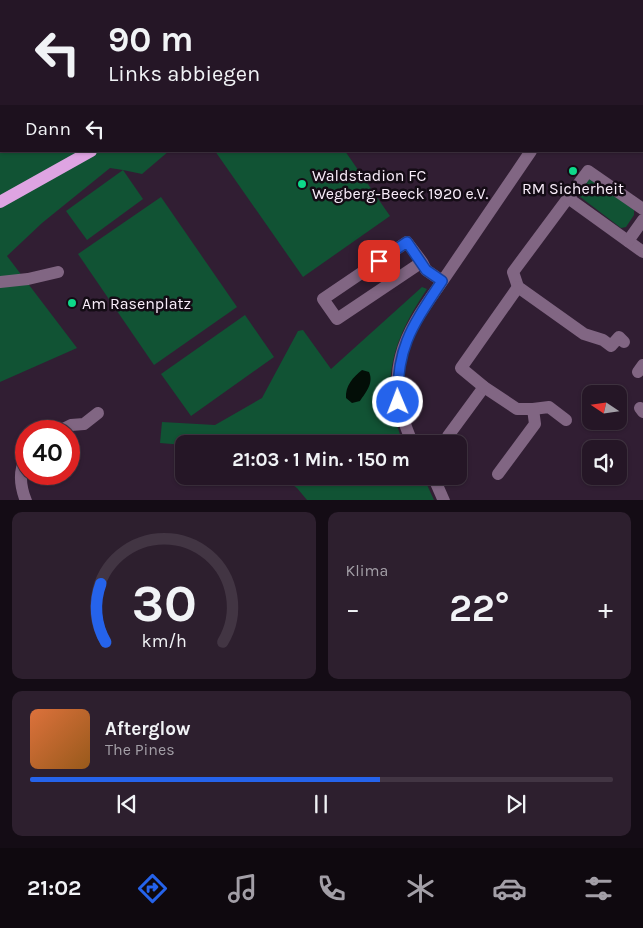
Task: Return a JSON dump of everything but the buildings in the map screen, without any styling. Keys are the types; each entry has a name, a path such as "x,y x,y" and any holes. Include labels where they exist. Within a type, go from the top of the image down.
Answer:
{"main road":[{"path":"0,202 90,152"}],"street":[{"path":"409,435 398,402 397,383 401,356 412,327 531,152"},
{"path":"624,342 619,337 611,346 603,340 584,334 518,287 513,272 588,171 643,209"},
{"path":"568,198 643,252"},
{"path":"628,241 643,220"},
{"path":"422,262 337,319 323,299 407,242 422,262 426,270 442,281"},
{"path":"0,282 28,279 58,272"},
{"path":"518,287 461,368 484,387 517,409 549,407 566,420"},
{"path":"449,435 484,387"},
{"path":"498,474 535,424 534,408"},
{"path":"80,425 84,424 98,413"},
{"path":"21,485 26,500"},
{"path":"437,485 444,500"}],"green space":[{"path":"0,152 168,152 142,174 110,168 42,223 7,256 77,348 0,382"},
{"name":"Waldstadion FC Wegberg-Beeck 1920 e.V.","path":"216,152 346,152 390,216 303,277"},
{"path":"123,170 143,199 87,240 66,211"},
{"path":"591,179 634,210 634,215 626,227 621,228 579,196 578,192 587,180"},
{"path":"161,197 237,307 154,365 78,254"},
{"path":"422,287 427,289 405,327 397,345 393,364 391,382 392,402 401,435 175,435 175,444 160,443 162,422 215,425 262,398 298,331 303,330 331,369"},
{"path":"245,315 274,357 191,416 161,374"},
{"path":"293,485 427,485 434,500 307,500"}],"shaded area":[{"path":"362,370 369,372 370,384 360,401 352,403 346,398 348,386"}],"place":[{"name":"RM Sicherheit","path":"573,171"},
{"name":"Waldstadion FC Wegberg-Beeck 1920 e.V.","path":"302,184"},
{"name":"Am Rasenplatz","path":"72,303"}],"route":[{"path":"379,261 407,242 426,270 442,281 412,327 405,343 398,370 398,402"}]}
